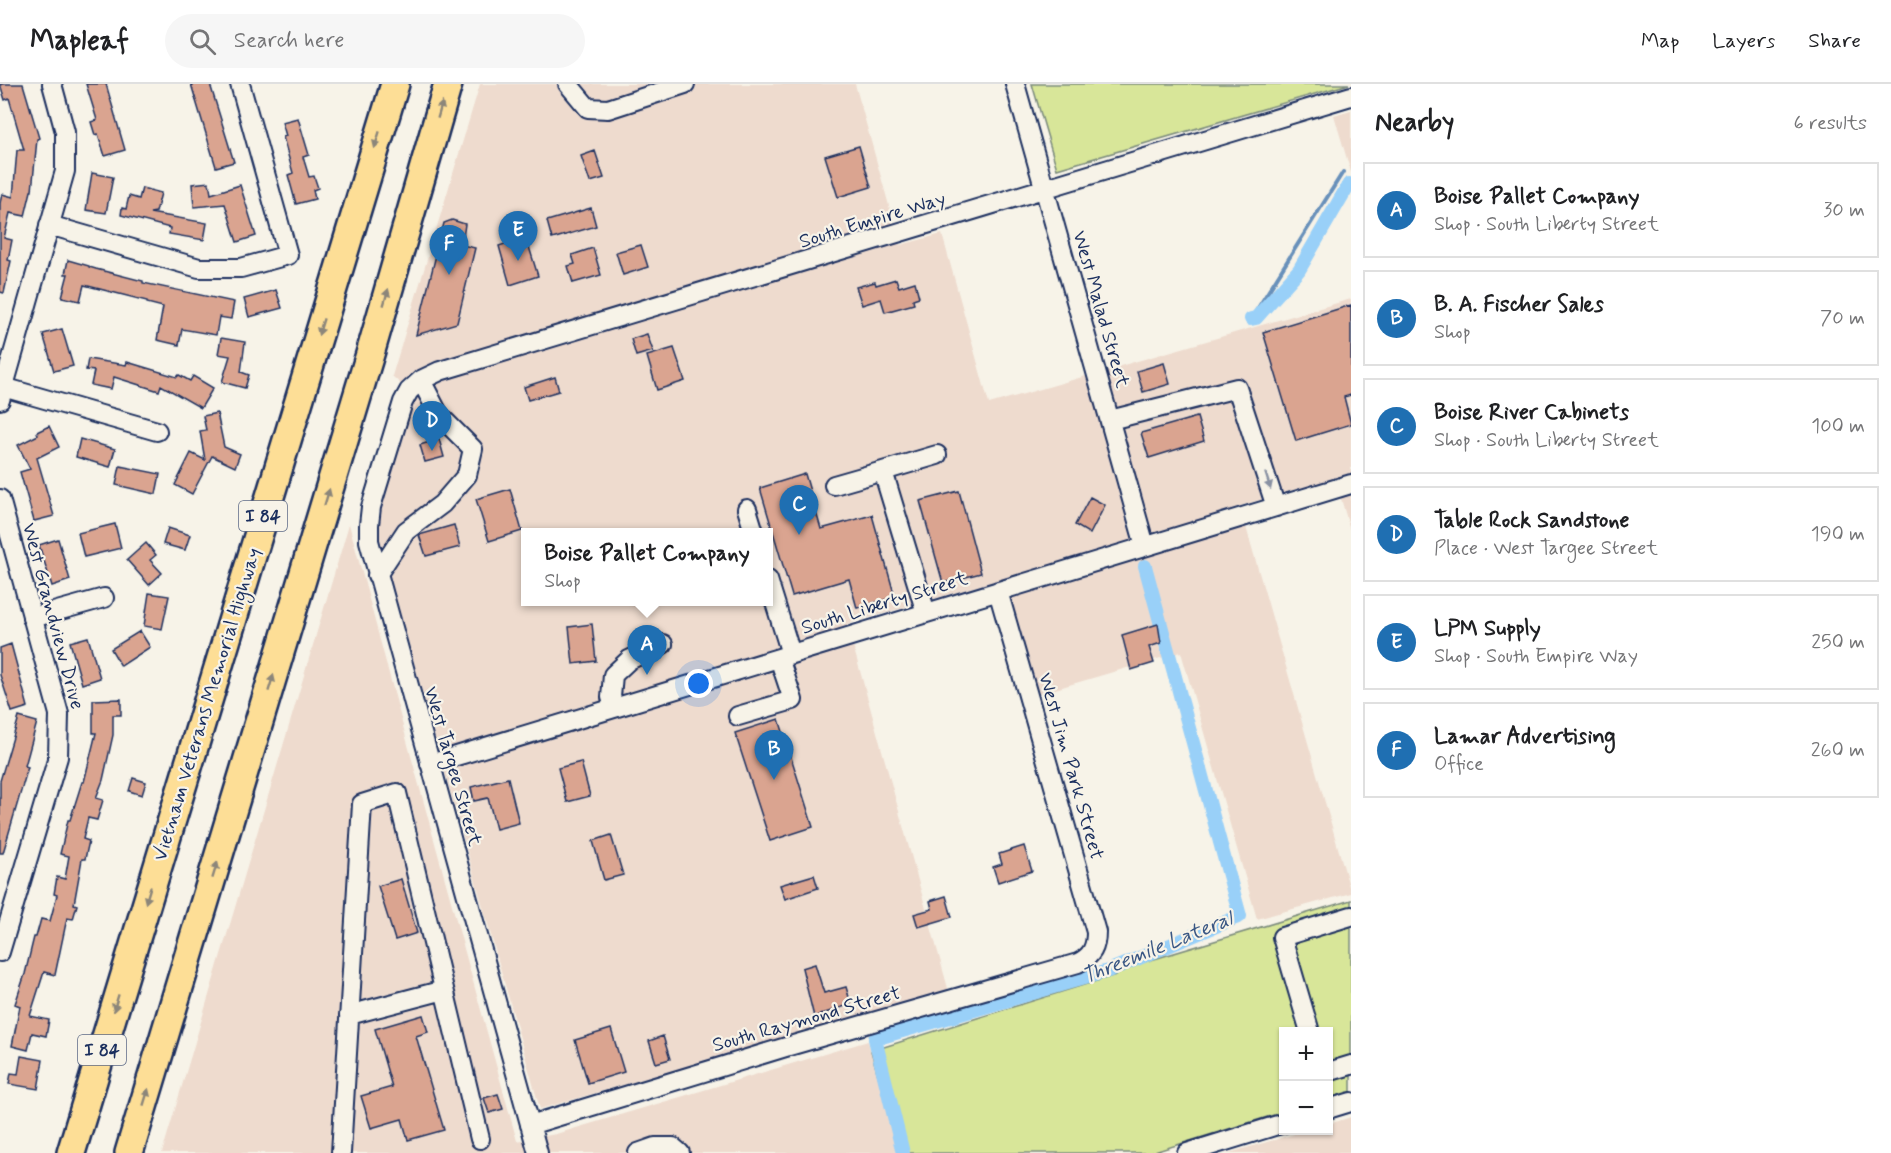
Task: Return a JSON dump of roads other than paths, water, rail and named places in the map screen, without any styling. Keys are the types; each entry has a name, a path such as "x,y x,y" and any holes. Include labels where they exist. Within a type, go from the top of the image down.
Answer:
{"highway":[{"name":"Vietnam Veterans Memorial Highway","path":"71,1153 394,84"},
{"name":"I 84","path":"129,1153 370,354 448,84"}],"street":[{"path":"52,84 65,132 65,171 2,393 157,431"},
{"path":"49,225 199,268 240,268 288,255 240,84"},
{"path":"568,84 588,108 608,109 685,84"},
{"name":"West Malad Street","path":"1015,84 1145,546"},
{"name":"South Empire Way","path":"415,385 440,371 1351,98"},
{"path":"377,575 406,531 442,504 466,475 473,449 439,415 415,385"},
{"name":"West Targee Street","path":"415,385 398,417 371,507 369,541 538,1153"},
{"path":"1110,420 1237,388 1276,507"},
{"path":"834,485 937,455"},
{"path":"883,471 926,613"},
{"name":"South Liberty Street","path":"430,764 1351,484"},
{"name":"West Grandview Drive","path":"0,952 58,757 59,714 1,509"},
{"path":"747,509 753,528"},
{"name":"West Jim Park Street","path":"998,591 1096,932 1096,943 1092,952"},
{"path":"32,618 104,598"},
{"path":"738,717 793,700 773,602"},
{"path":"614,708 610,697 613,675 629,660 663,644"},
{"path":"341,1153 362,804 397,794 480,1139"},
{"path":"1309,1027 1282,937 1351,916"},
{"name":"South Raymond Street","path":"530,1125 786,1047 1078,963 1092,952"},
{"path":"349,1015 444,990"},
{"path":"1333,1070 1351,1065"},
{"path":"1333,1104 1351,1102"},
{"path":"1187,1153 1279,1125"},
{"path":"638,1153 656,1148 673,1147 680,1153"}],"waterway":[{"path":"1251,319 1343,172"},
{"name":"Threemile Lateral","path":"1251,319 1256,318 1299,270 1349,184"},
{"name":"Threemile Lateral","path":"903,1153 875,1039 1108,971 1240,916 1145,566"}],"place":[{"name":"LPM Supply","path":"518,261"},
{"name":"Lamar Advertising","path":"449,275"},
{"name":"Table Rock Sandstone","path":"432,451"},
{"name":"Boise River Cabinets","path":"799,535"},
{"name":"Boise Pallet Company","path":"647,675"},
{"name":"B. A. Fischer Sales","path":"774,780"}]}
